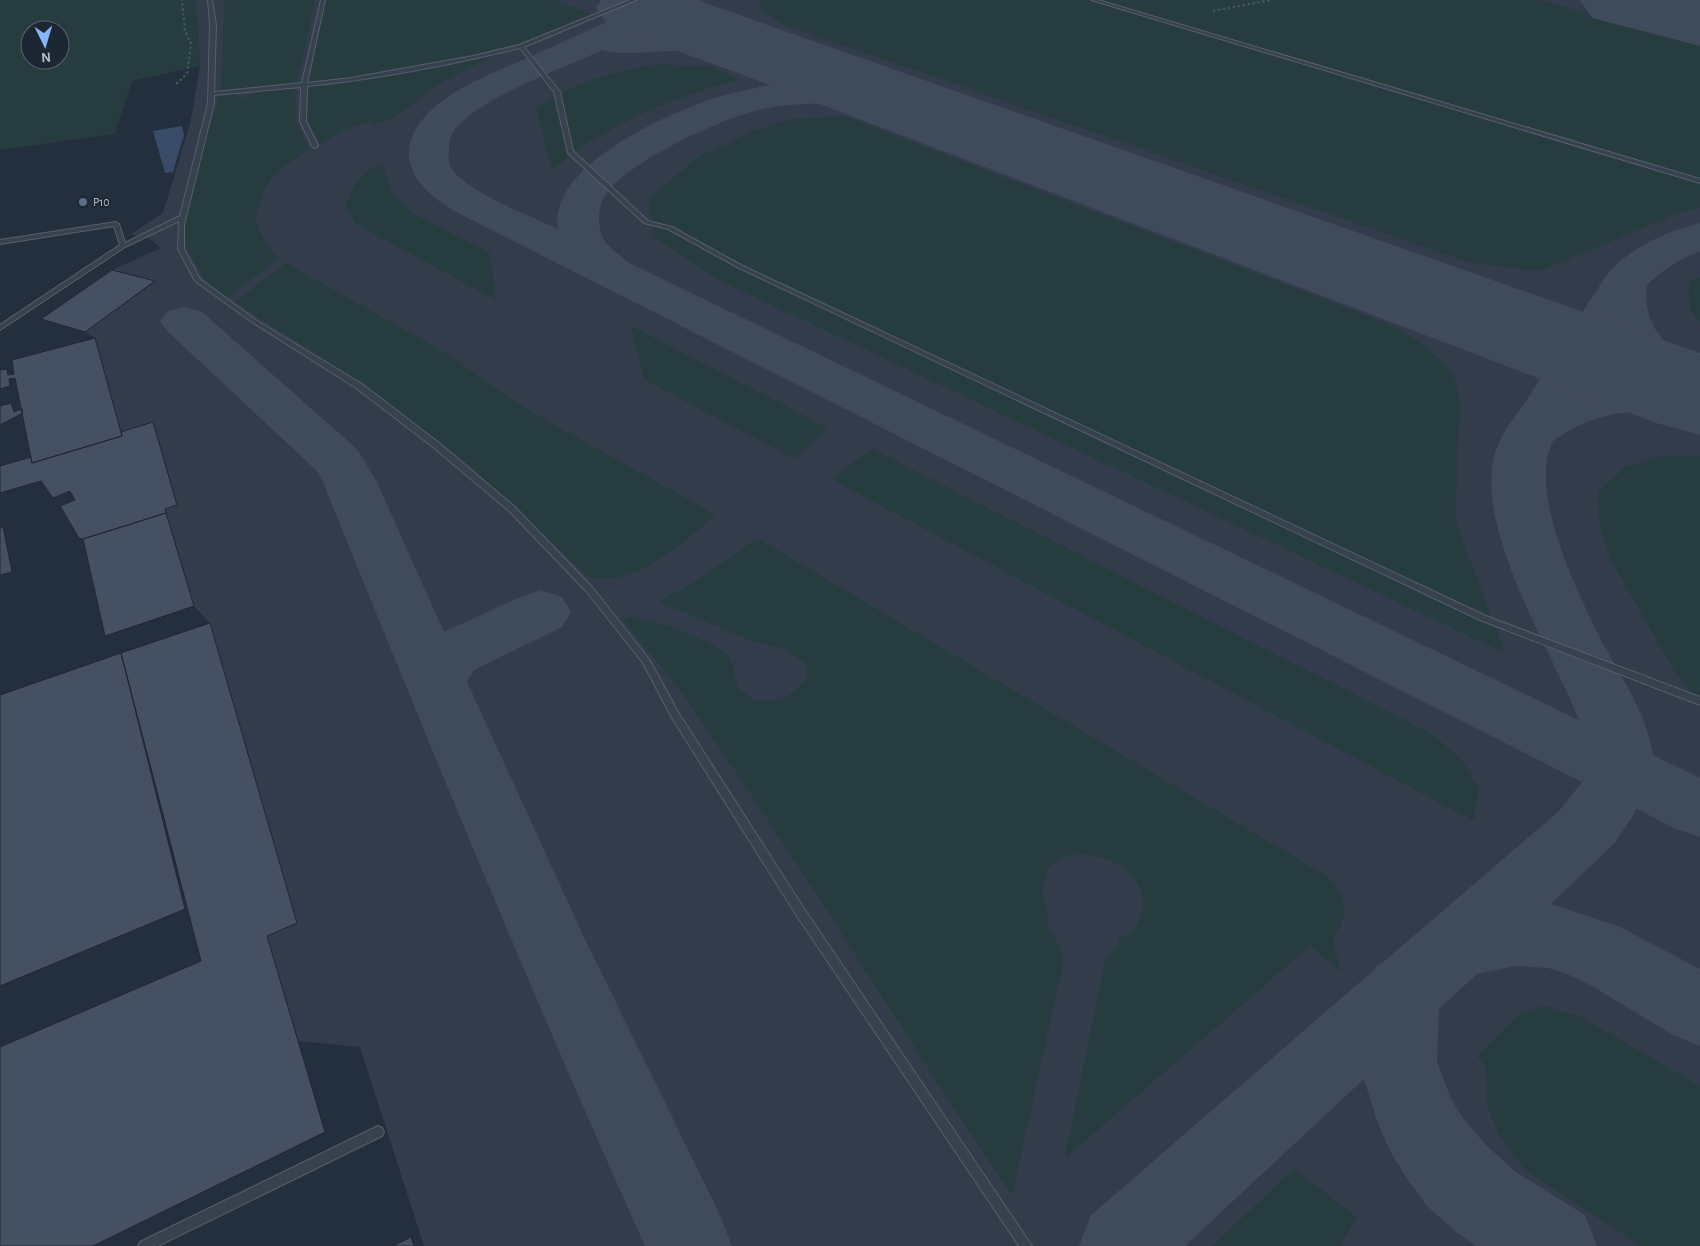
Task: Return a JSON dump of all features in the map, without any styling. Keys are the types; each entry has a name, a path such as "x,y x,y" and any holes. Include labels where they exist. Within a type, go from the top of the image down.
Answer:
{"lane":[{"path":"210,0 213,25 211,94 203,140 182,217 181,249 197,280 254,321 359,386 436,445 512,509 589,589 646,661 675,715 799,910 1026,1246"},
{"path":"315,146 302,121 304,85 322,0"},
{"path":"211,94 390,74 474,58 521,46 634,0"},
{"path":"1093,0 1700,181"},
{"path":"521,46 557,92 570,152 646,222 670,228 739,266 1483,618 1700,701"},
{"path":"0,328 123,246 182,217"},
{"path":"0,242 116,224 123,246"},
{"path":"144,1246 378,1132"}],"path":[{"path":"176,84 187,74 191,44 186,31 182,0"},
{"path":"1213,11 1271,0"}],"shaded area":[{"path":"195,0 1700,0 1700,1246 424,1246 360,1047 298,1041 267,936 210,623 194,606 165,509 177,505 154,423 121,432 95,338 85,332 155,282 112,270 161,248 150,239 131,234 163,213 190,124 200,66"}],"green space":[{"path":"0,0 195,0 200,66 132,81 115,134 0,150"},
{"path":"225,0 315,0 297,83 221,90"},
{"path":"326,0 555,0 591,14 465,70 438,85 395,117 373,124 370,121 345,130 321,143 307,121 308,87"},
{"path":"759,0 1538,0 1700,43 1700,207 1684,211 1540,271 1468,262 780,23 762,10"},
{"path":"661,64 699,67 706,65 740,79 691,94 640,114 592,140 552,171 537,108 565,91 596,78 628,69"},
{"path":"295,88 296,122 309,149 273,175 263,193 255,217 262,237 278,259 226,298 204,278 187,247 183,220 219,96 234,94 242,98 267,89"},
{"path":"844,116 1389,324 1420,342 1444,363 1455,379 1460,402 1455,520 1505,653 715,278 653,237 649,199 695,159 751,132 792,119"},
{"path":"383,164 390,190 412,213 489,252 496,300 356,224 346,206 355,185 368,171"},
{"path":"286,263 442,351 535,414 716,515 658,560 641,569 625,576 607,579 589,577 458,456 365,385 235,302"},
{"path":"1700,277 1700,323 1691,308 1689,293 1691,282"},
{"path":"631,326 828,428 795,459 645,380"},
{"path":"872,449 1432,734 1461,759 1478,787 1474,821 831,479"},
{"path":"1662,456 1700,456 1700,703 1675,672 1611,560 1601,532 1597,492 1626,467"},
{"path":"757,538 1328,877 1340,894 1345,908 1342,921 1332,940 1341,972 1310,946 1065,1158 1105,962 1119,943 1119,939 1131,933 1138,923 1141,915 1142,892 1130,874 1111,861 1089,855 1067,857 1050,867 1043,887 1049,918 1046,924 1061,949 1062,968 1012,1195 720,748 676,685 624,620 634,617 656,623 697,637 720,649 730,658 739,687 756,700 777,700 796,691 808,674 805,664 788,650 754,642 660,602 701,578"},
{"path":"1545,1006 1579,1016 1700,1086 1700,1246 1642,1246 1526,1171 1500,1135 1488,1109 1485,1065 1477,1056 1521,1012"},
{"path":"1294,1169 1357,1217 1340,1246 1212,1246"}],"water":[{"path":"182,126 184,135 173,172 165,173 153,131"}],"building":[{"path":"112,270 155,281 85,332 41,319"},
{"path":"95,338 122,436 32,463 15,378 9,379 10,386 0,389 0,370 7,369 8,375 14,374 12,360"},
{"path":"11,403 14,412 22,409 23,413 0,425 0,406"},
{"path":"153,422 177,505 165,509 166,513 83,539 79,538 60,506 75,500 70,491 53,498 41,481 0,493 0,466 31,457 32,463 122,436 121,432"},
{"path":"166,513 194,606 105,636 83,539"},
{"path":"3,527 12,572 0,575 0,528"},
{"path":"210,623 297,923 267,936 325,1132 93,1246 0,1246 0,1047 201,961 121,653"},
{"path":"121,653 185,909 0,986 0,695"},
{"path":"411,1237 414,1246 393,1246"}],"taxiway":[{"path":"614,274 471,203 444,185 430,166 428,158 429,140 439,124 455,109 475,96 497,84 684,0"},
{"path":"615,43 654,40 692,41 729,45 767,53"},
{"path":"614,274 594,256 581,236 577,218 582,200 593,184 609,169 629,154 668,132 717,110 750,100 786,94 823,92 858,96 928,112"},
{"path":"1624,283 1640,267 1658,254 1700,236"},
{"path":"614,274 1619,769"},
{"path":"1619,769 1620,755 1612,720 1562,622 1539,566 1522,509 1519,483 1520,460 1525,444 1624,283"},
{"path":"1624,283 1622,301 1625,317 1632,332 1656,359 1700,389"},
{"path":"184,321 338,461 349,480 435,683"},
{"path":"1533,430 1552,417 1571,408 1613,398 1634,396 1656,397 1700,402"},
{"path":"435,683 439,668 452,654 541,612"},
{"path":"435,683 601,1056 689,1246"},
{"path":"1452,949 1583,831 1604,806 1614,787 1619,769"},
{"path":"1619,769 1700,809"},
{"path":"1452,949 1507,934 1526,933 1548,936 1571,942 1616,961 1700,1010"},
{"path":"1404,993 1452,949"},
{"path":"1122,1246 1404,993"},
{"path":"1404,993 1399,1018 1398,1061 1418,1121 1434,1147 1456,1175 1486,1202 1554,1246"}],"runway":[{"path":"1622,0 1700,20"},
{"path":"638,8 767,53 1700,396"}],"place":[{"name":"P10","path":"83,202"}]}
